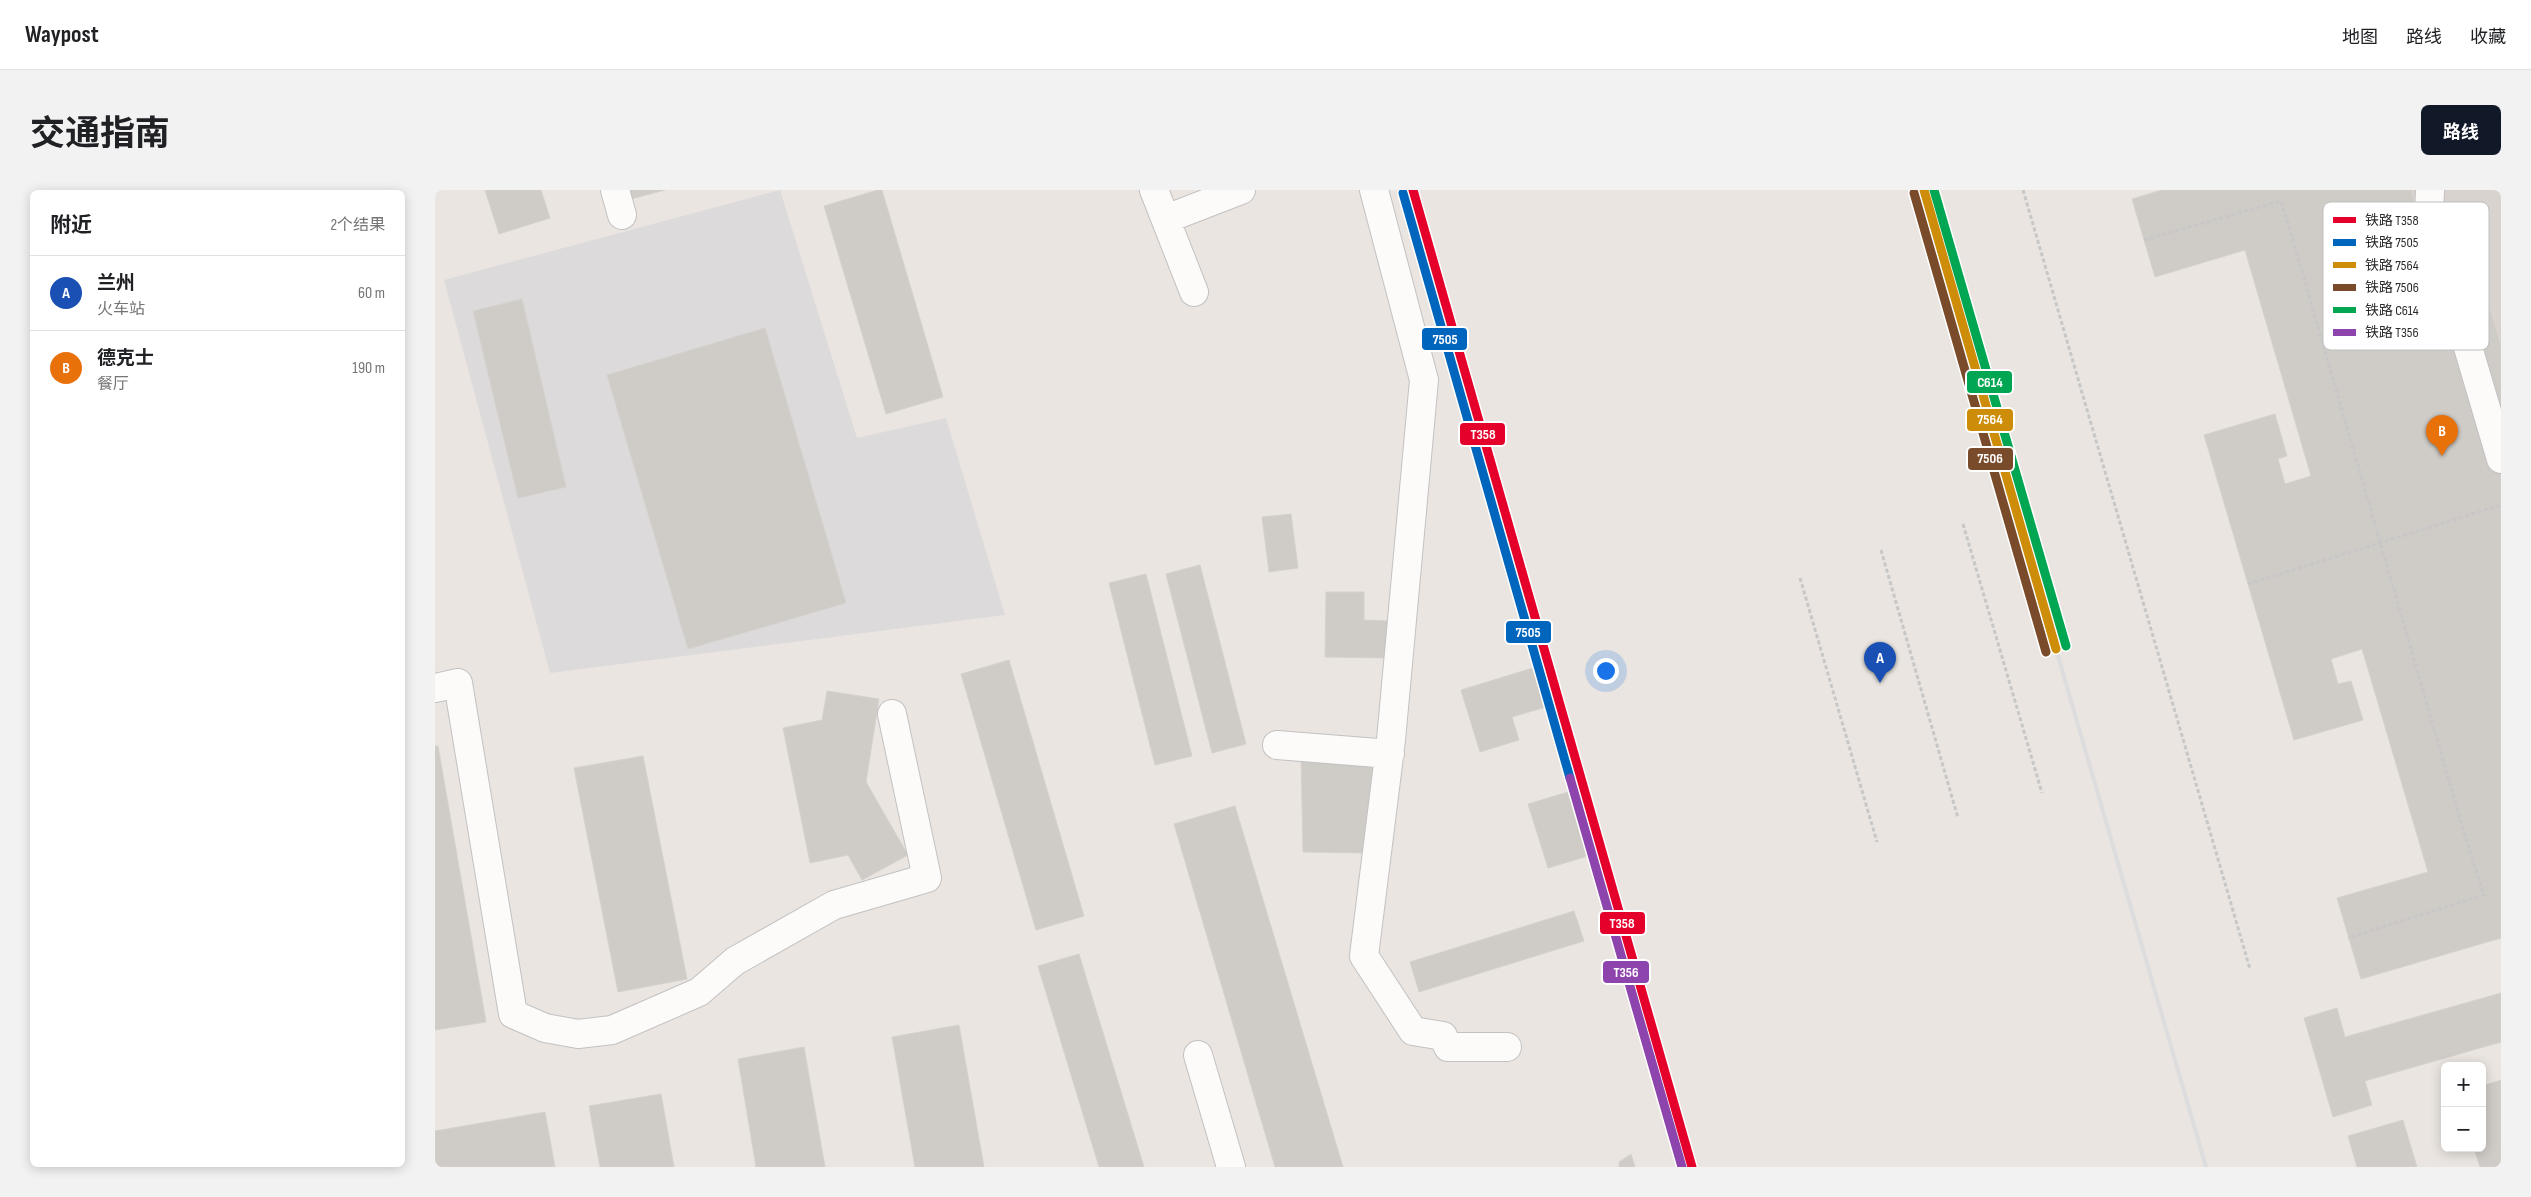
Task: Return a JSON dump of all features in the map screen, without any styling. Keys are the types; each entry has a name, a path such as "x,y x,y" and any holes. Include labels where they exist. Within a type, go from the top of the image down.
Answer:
{"street":[{"path":"1154,190 1194,292"},
{"path":"1166,219 1241,190"},
{"path":"1374,190 1424,380 1390,754 1364,956 1413,1031 1443,1036 1448,1047 1507,1047"},
{"path":"2469,350 2501,459"},
{"path":"435,688 458,683 513,1014 545,1028 578,1034 612,1030 699,992 735,961 834,905 927,878 892,714"},
{"path":"1277,745 1390,754"},
{"path":"1198,1055 1231,1167"}],"path":[{"path":"2023,190 2250,969"},
{"path":"2144,240 2281,201 2323,347"},
{"path":"2324,350 2461,826 2484,895 2348,938"},
{"path":"2248,584 2501,505"},
{"path":"1963,524 2041,793"},
{"path":"1881,550 1958,818"},
{"path":"1800,578 1877,842"}],"shaded area":[{"path":"780,190 857,438 946,418 1005,615 550,673 444,280"},
{"path":"2411,190 2501,190 2501,346 2489,305 2489,202 2414,202"}],"building":[{"path":"485,190 541,190 550,218 499,234"},
{"path":"628,190 665,190 631,199"},
{"path":"882,190 943,397 886,414 824,206"},
{"path":"2162,190 2411,190 2414,202 2323,202 2323,350 2489,350 2489,305 2501,346 2501,938 2361,979 2337,898 2428,872 2362,649 2331,659 2338,684 2351,681 2363,720 2294,740 2204,435 2275,414 2287,456 2278,459 2285,484 2311,476 2245,250 2155,277 2132,199"},
{"path":"522,299 566,487 518,498 473,311"},
{"path":"765,328 846,603 688,649 607,375"},
{"path":"1291,514 1298,568 1269,572 1262,517"},
{"path":"1200,565 1246,744 1212,753 1166,574"},
{"path":"1146,574 1192,756 1155,765 1109,583"},
{"path":"1326,592 1364,592 1364,620 1390,621 1390,658 1325,657"},
{"path":"1009,660 1084,916 1036,930 961,674"},
{"path":"1536,667 1549,706 1512,717 1519,740 1480,752 1461,690"},
{"path":"827,691 879,699 866,782 908,855 862,880 848,855 810,863 783,728 822,720"},
{"path":"435,746 438,746 486,1022 435,1030"},
{"path":"1301,755 1378,762 1365,853 1303,852"},
{"path":"643,756 687,979 618,992 574,768"},
{"path":"1568,792 1588,856 1548,868 1528,804"},
{"path":"1235,806 1343,1167 1275,1167 1174,824"},
{"path":"1574,911 1584,941 1419,992 1410,962"},
{"path":"1079,954 1144,1167 1099,1167 1038,966"},
{"path":"2501,993 2501,1042 2365,1081 2372,1105 2333,1117 2304,1018 2337,1008 2345,1037"},
{"path":"959,1025 984,1167 915,1167 892,1037"},
{"path":"804,1047 825,1167 756,1167 738,1059"},
{"path":"2501,1080 2501,1167 2480,1167 2475,1152 2486,1152 2486,1085"},
{"path":"661,1094 674,1167 600,1167 589,1106"},
{"path":"545,1112 555,1167 435,1167 435,1131"},
{"path":"2403,1120 2417,1167 2357,1167 2348,1136"},
{"path":"1631,1154 1635,1167 1619,1167 1619,1162"}],"railway":[{"path":"2056,649 2206,1167"}],"rail line":[{"name":"T358","path":"1413,190 1692,1167"},
{"name":"7564","path":"1924,190 2056,649"},
{"name":"C614","path":"1934,190 2066,646"},
{"name":"7505","path":"1403,193 1570,778"},
{"name":"7506","path":"1914,193 2046,652"},
{"name":"T356","path":"1570,778 1682,1167"}],"place":[{"name":"德克士","path":"2442,456"},
{"name":"兰州","path":"1880,683"}]}
